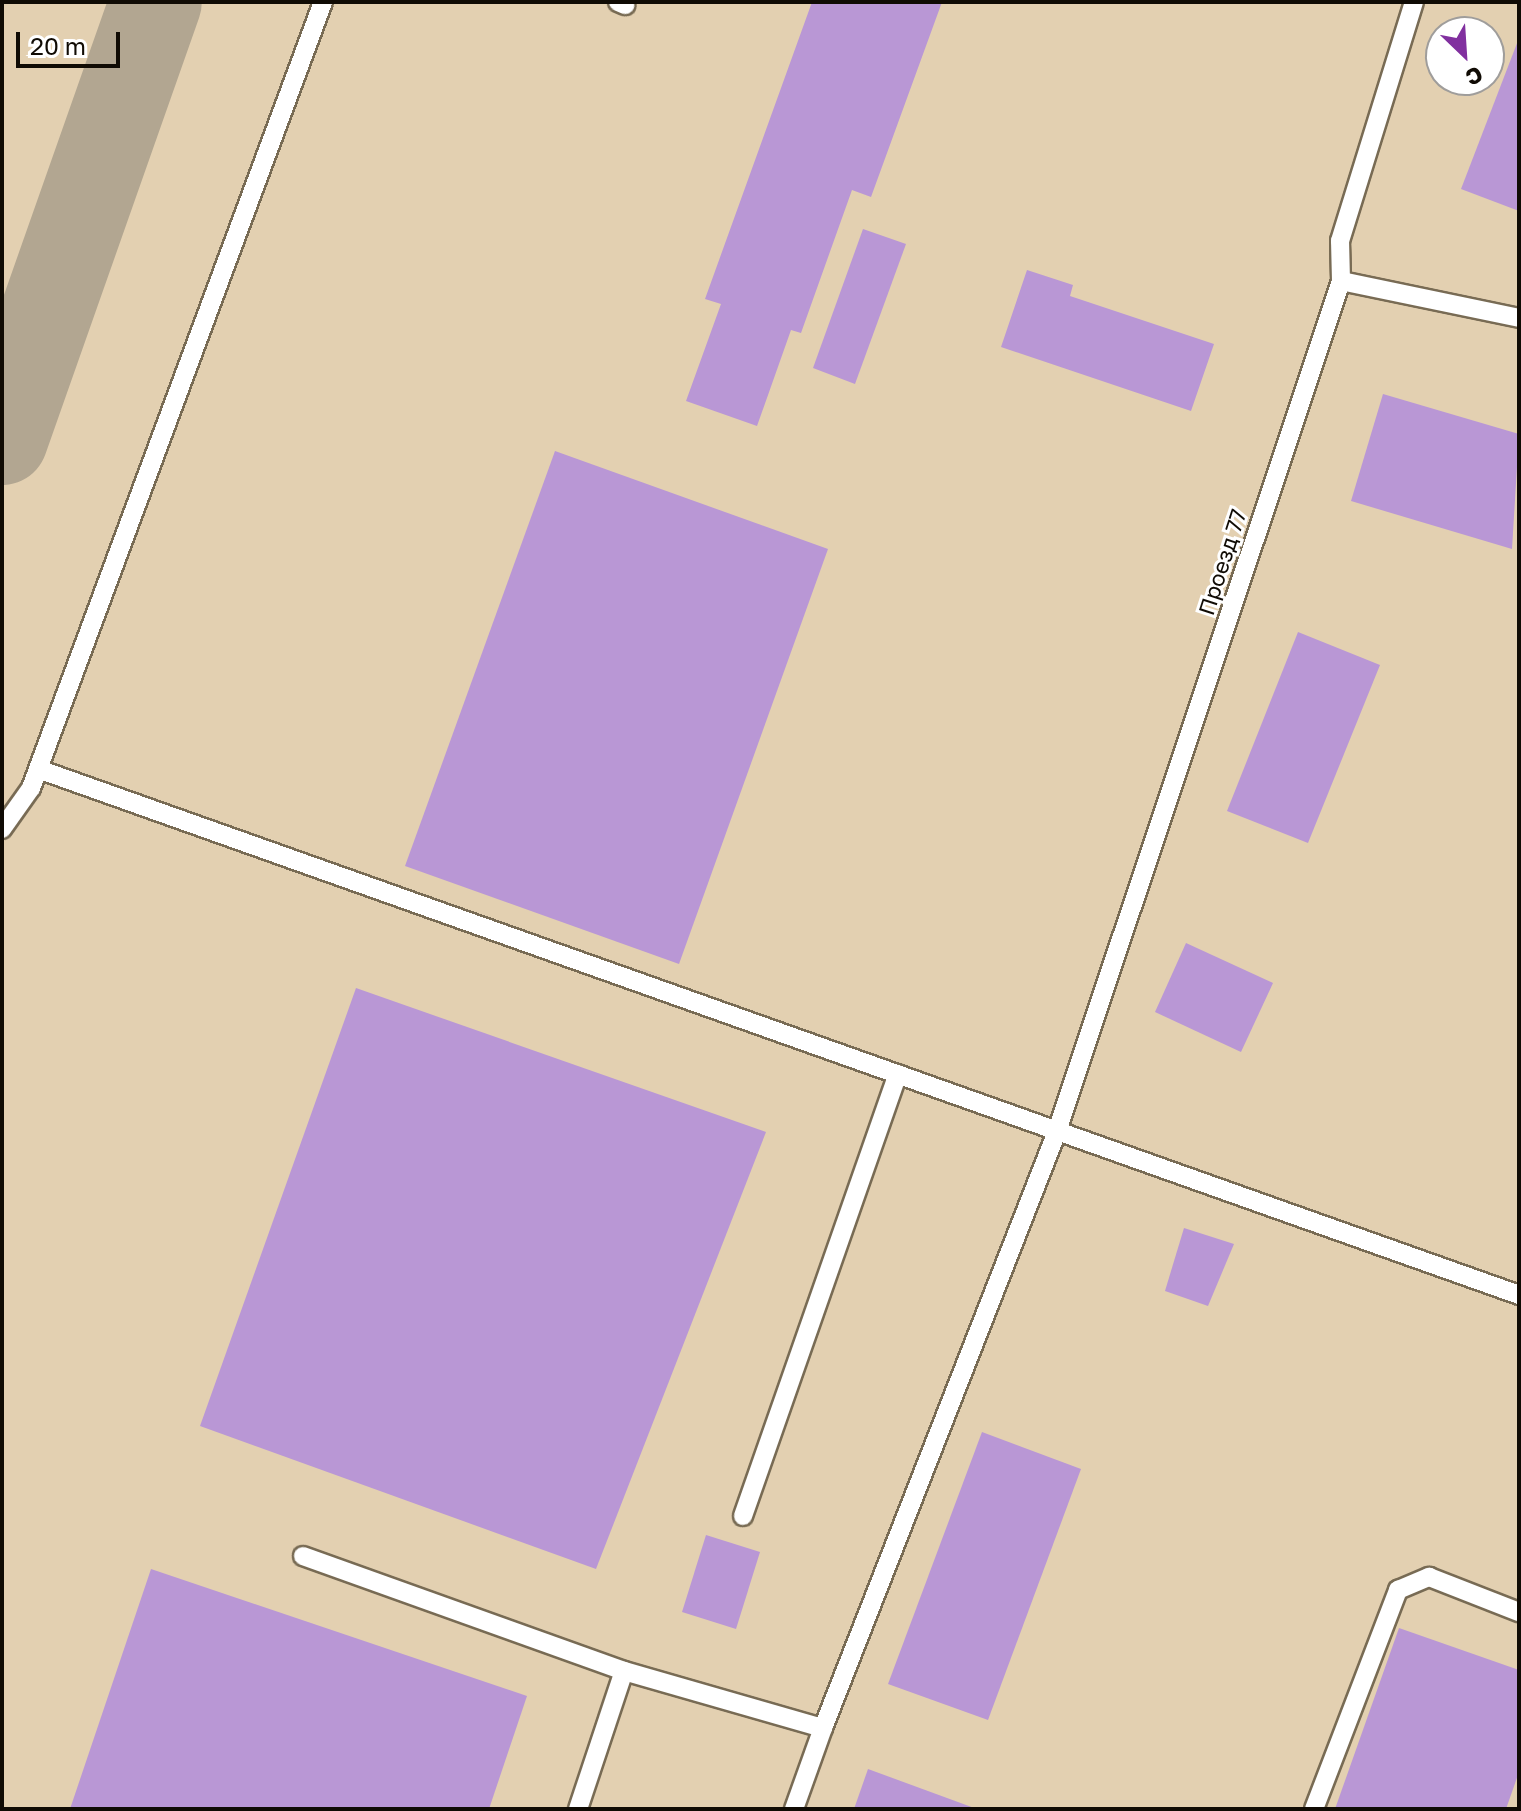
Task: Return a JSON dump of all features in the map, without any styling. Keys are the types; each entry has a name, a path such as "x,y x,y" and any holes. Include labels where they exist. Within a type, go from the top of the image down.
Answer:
{"lane":[{"path":"2,829 38,769 323,2"},
{"name":"Проезд 77","path":"794,1809 1056,1134 1341,281 1340,241 1414,2"},
{"path":"1341,281 1519,318"},
{"path":"38,769 898,1074 1056,1134 1519,1295"},
{"path":"743,1516 898,1074"},
{"path":"303,1556 624,1671 823,1728"},
{"path":"1314,1809 1398,1590 1429,1577 1519,1612"},
{"path":"578,1809 624,1671"}],"shaded area":[{"path":"2,2 1519,2 1519,1809 2,1809"}],"building":[{"path":"812,2 942,2 871,197 852,190 801,333 791,330 757,426 686,401 721,304 705,299"},
{"path":"1519,38 1519,211 1461,189 1497,96 1505,96 1505,74"},
{"path":"863,229 906,244 855,384 813,368"},
{"path":"1027,270 1073,285 1070,296 1214,344 1191,411 1001,347"},
{"path":"1383,394 1519,434 1512,549 1351,501"},
{"path":"555,451 828,549 679,964 405,866"},
{"path":"1298,632 1380,665 1308,843 1227,811"},
{"path":"1186,943 1273,983 1241,1052 1155,1012"},
{"path":"356,988 766,1132 596,1569 200,1426"},
{"path":"1184,1228 1234,1244 1208,1306 1165,1291"},
{"path":"982,1432 1081,1469 988,1720 888,1684"},
{"path":"706,1535 760,1552 736,1629 682,1612"},
{"path":"151,1569 527,1696 489,1809 70,1809"},
{"path":"1399,1628 1519,1670 1519,1772 1506,1809 1335,1809"},
{"path":"868,1769 977,1809 854,1809"}],"taxiway":[{"path":"2,439 156,2"}]}
